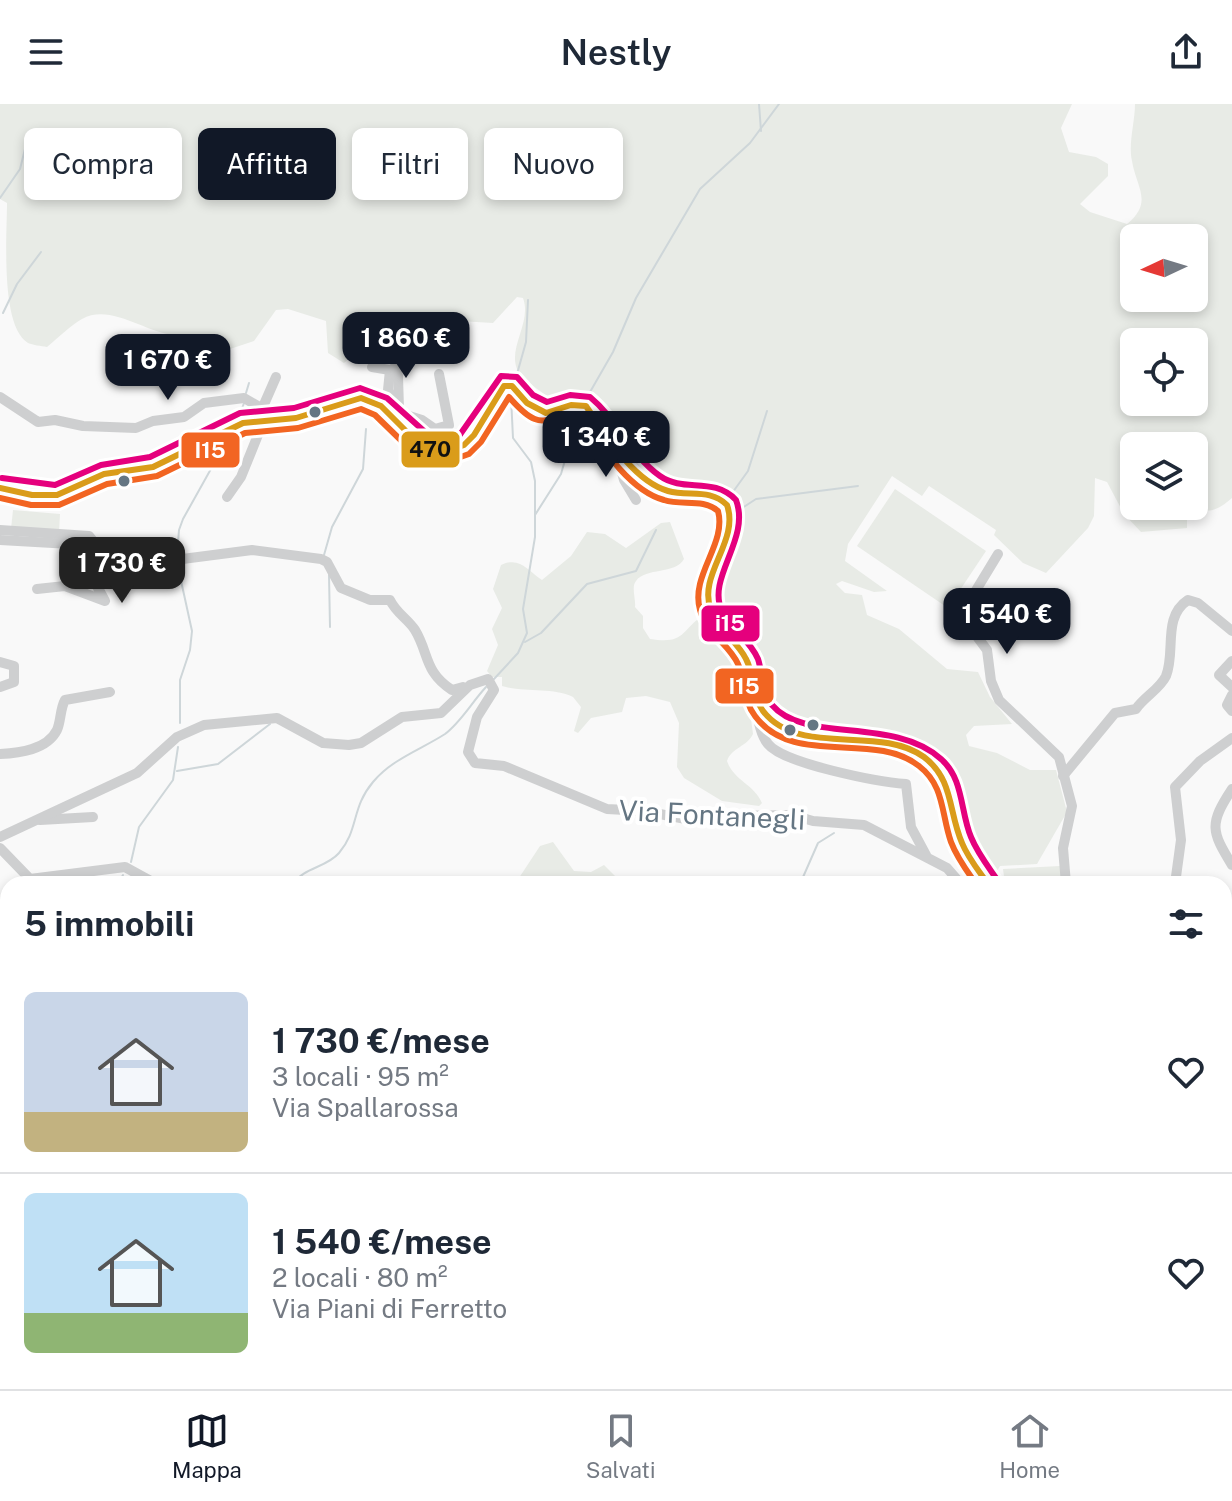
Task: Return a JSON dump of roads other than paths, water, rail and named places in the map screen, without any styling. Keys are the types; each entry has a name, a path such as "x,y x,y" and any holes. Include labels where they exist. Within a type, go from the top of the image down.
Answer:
{"street":[{"path":"387,409 400,406 392,350"},
{"path":"372,367 390,370 388,390 393,399 387,409"},
{"path":"0,488 32,495 57,495 104,474 153,467 219,432 264,420 318,413 361,398 422,420 435,429 449,425 439,374"},
{"path":"262,409 276,377"},
{"path":"387,409 418,443 431,450 450,450 464,445 474,435 499,391 512,386 527,403 546,413 571,405 586,406 614,443 662,490 712,496 728,505 732,516 731,529 711,571 710,613 748,661 765,742 780,755 885,783 906,784 911,827 926,856"},
{"path":"0,397 38,422 55,420 130,428 184,417 204,403 244,398 280,419"},
{"path":"227,497 241,477 264,420"},
{"path":"614,443 624,480 636,500"},
{"path":"0,530 89,536 110,562 125,571 154,568 167,561 252,550 321,559 327,562 341,588 370,600 390,600 399,615 414,628 428,665 450,689 470,685"},
{"path":"0,540 88,545 122,594"},
{"path":"37,589 65,586 105,601 78,551 66,543"},
{"path":"998,554 961,615 987,650 995,693 1028,729 1057,752 1072,806 1063,848 1065,876"},
{"path":"1063,776 1115,713 1136,709 1147,694 1161,684 1168,669 1171,631 1183,603 1188,600 1198,603 1232,631"},
{"path":"1232,661 1219,675 1232,687"},
{"path":"0,662 14,666 17,673 14,682 0,687"},
{"name":"Via Fontanegli","path":"470,685 488,679 494,687 477,717 468,752 475,763 504,766 607,809 644,811 691,820 786,815 813,821 864,825 926,856 947,868 954,876"},
{"path":"0,837 35,818 137,773 177,737 204,725 277,718 323,743 349,745 361,743 402,717 441,713 470,685"},
{"path":"0,754 35,749 47,742 57,730 65,700 110,692"},
{"path":"1232,695 1227,705 1232,711"},
{"path":"755,700 769,716 794,731 895,746 919,754 938,769 947,785 961,841 983,876"},
{"path":"1176,876 1181,840 1175,787 1200,761 1232,738"},
{"path":"1232,789 1217,813 1214,831 1232,865"},
{"path":"35,818 93,817"},
{"path":"0,848 27,876"},
{"path":"54,876 125,867 141,876"}],"waterway":[{"path":"759,104 761,131"},
{"path":"586,399 613,352 636,298 700,189 750,143 779,104"},
{"path":"0,198 20,169 24,153"},
{"path":"3,313 17,284 41,252"},
{"path":"517,374 526,342 528,300"},
{"path":"246,393 249,383"},
{"path":"494,679 518,653 527,633 523,609 535,537 535,481 531,462 513,438 511,397"},
{"path":"238,420 244,403"},
{"path":"730,496 748,471 767,411"},
{"path":"535,515 561,474 576,422"},
{"path":"324,555 332,527 363,469 366,429"},
{"path":"177,555 183,519 231,433"},
{"path":"739,510 756,499 858,486"},
{"path":"525,642 541,633 587,584 636,571 656,530"},
{"path":"178,567 192,631 190,650 180,680 180,723"},
{"path":"329,575 330,627"},
{"path":"300,876 339,853 350,836 361,801 373,782 398,761 445,734 486,687"},
{"path":"177,771 218,764 270,724"},
{"path":"131,862 139,827 173,780 178,747"},
{"path":"804,876 818,843 834,833"}]}
